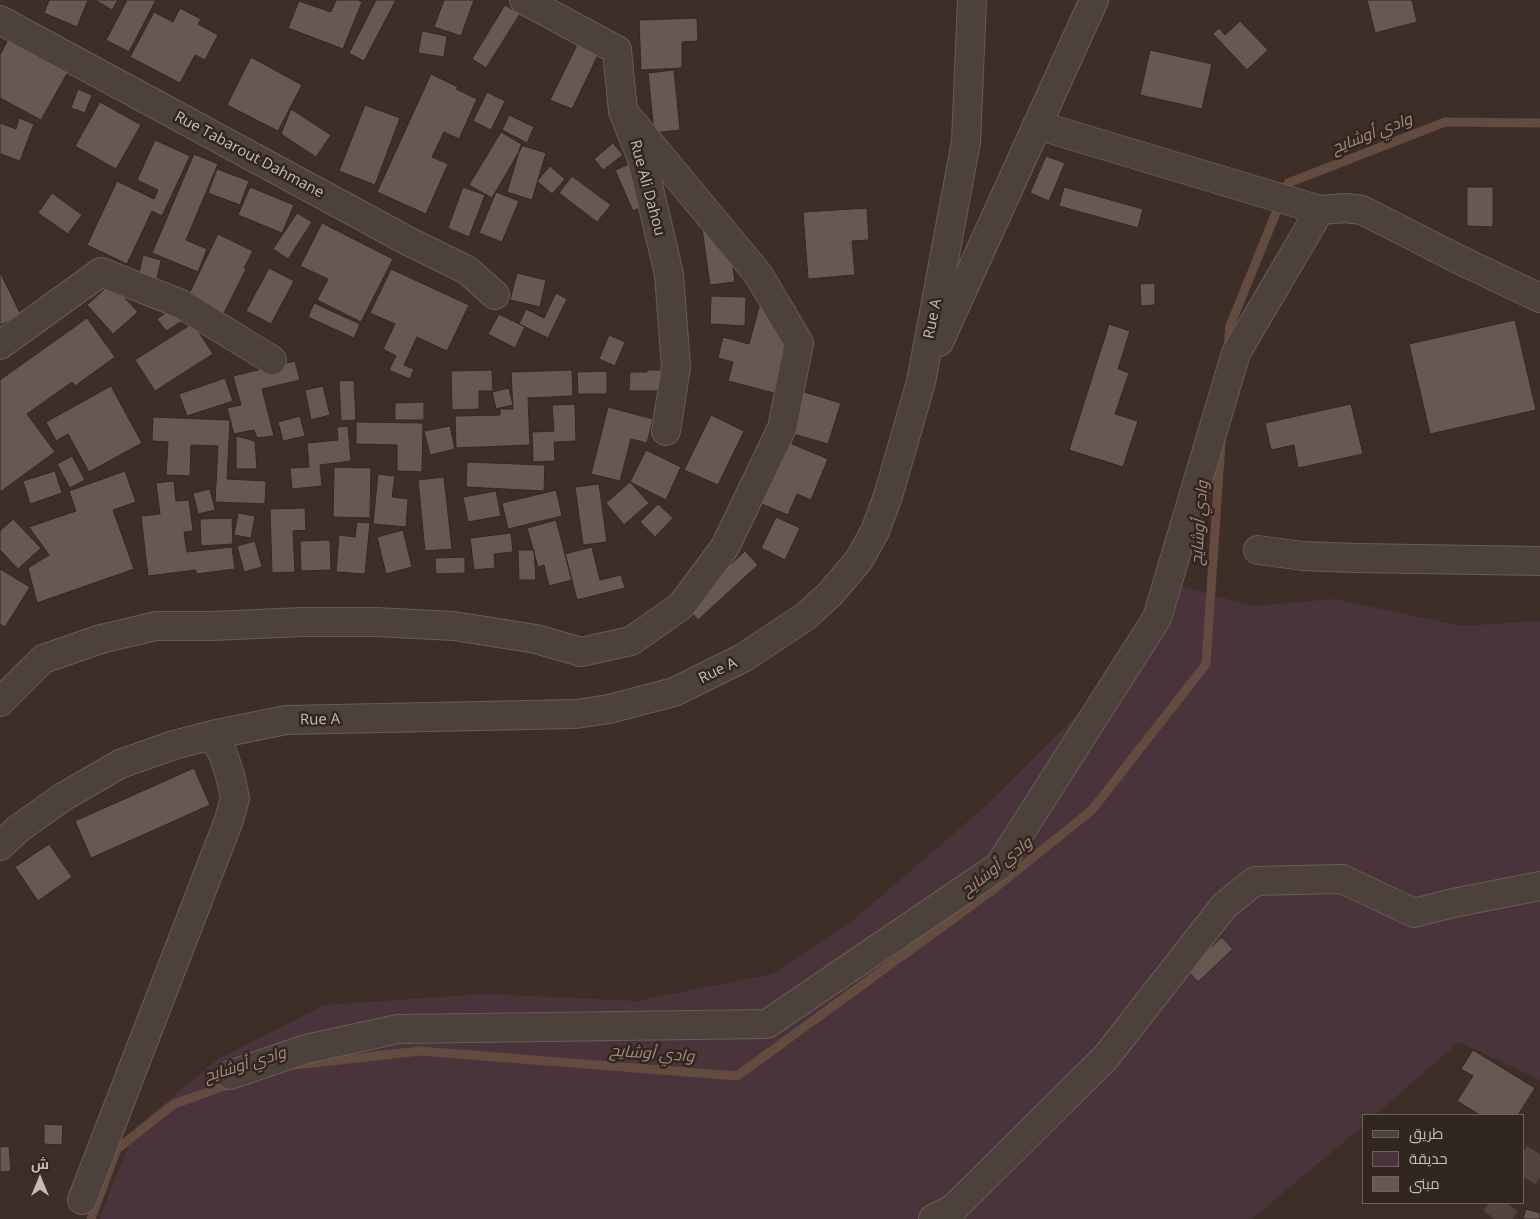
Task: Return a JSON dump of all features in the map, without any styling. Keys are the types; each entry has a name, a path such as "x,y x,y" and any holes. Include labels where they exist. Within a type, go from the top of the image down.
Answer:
{"street":[{"name":"Rue Ali Dahou","path":"524,0 617,50 623,111 642,158 669,274 676,367 666,432"},
{"name":"Rue A","path":"0,846 18,829 63,797 120,764 174,745 286,720 576,714 609,709 674,692 743,658 806,616 830,594 860,560 875,531 888,496 921,382 966,142 972,0"},
{"path":"921,382 1094,0"},
{"name":"Rue Tabarout Dahmane","path":"0,20 408,241 468,270 495,295"},
{"path":"0,702 43,659 101,639 156,626 303,622 375,622 454,626 536,639 581,652 631,640 681,606 726,547 782,428 799,343 758,274 623,111"},
{"path":"1037,125 1320,210 1346,208 1362,210 1540,298"},
{"path":"230,1075 306,1049 398,1029 766,1024 999,866 1157,618 1236,353 1320,210"},
{"path":"0,345 101,272 181,304 272,360"},
{"path":"1258,550 1303,556 1540,561"},
{"path":"82,1200 229,820 235,798 223,754 212,735"},
{"path":"933,1219 953,1209 1106,1057 1224,906 1255,881 1342,879 1414,913 1453,903 1540,886"}],"green space":[{"path":"1167,582 1252,606 1334,599 1461,626 1540,621 1540,1080 1459,1042 1376,1114 1362,1114 1362,1127 1252,1219 99,1219 136,1127 218,1059 324,1005 485,994 636,1001 773,974 855,919 981,810 1111,681"}],"building":[{"path":"49,0 88,0 77,27 44,13"},
{"path":"95,0 118,0 112,10"},
{"path":"127,0 156,0 129,52 106,40"},
{"path":"336,0 358,0 362,2 343,49 288,28 299,1 331,12"},
{"path":"376,0 396,0 364,61 349,53"},
{"path":"444,0 474,0 461,36 434,27"},
{"path":"1367,0 1412,0 1417,22 1375,33"},
{"path":"505,5 520,14 486,68 472,59"},
{"path":"180,8 201,19 198,24 218,35 205,60 195,55 180,83 130,57 154,12 173,22"},
{"path":"697,18 698,41 682,42 682,68 641,70 639,20"},
{"path":"1240,21 1268,50 1247,70 1213,34 1219,28 1225,35"},
{"path":"422,31 447,36 444,57 418,53"},
{"path":"9,38 69,70 41,120 0,98 0,55"},
{"path":"578,43 599,53 572,109 550,100"},
{"path":"1150,50 1212,64 1202,109 1140,95"},
{"path":"251,57 302,85 278,131 227,105"},
{"path":"674,70 680,130 654,133 648,73"},
{"path":"431,74 477,99 459,139 444,132 432,157 448,164 426,214 377,192"},
{"path":"78,89 92,95 85,113 71,108"},
{"path":"487,92 505,101 491,130 473,121"},
{"path":"100,102 141,125 116,169 75,146"},
{"path":"365,105 400,118 375,185 339,171"},
{"path":"291,109 331,135 316,157 281,134"},
{"path":"509,115 534,127 527,143 502,130"},
{"path":"19,118 34,124 20,161 1,154 0,156 0,123 16,129"},
{"path":"501,132 523,145 492,198 469,185"},
{"path":"155,140 190,156 162,216 152,211 127,264 87,245 117,181 154,199 158,190 137,180"},
{"path":"613,143 623,155 603,170 594,159"},
{"path":"521,145 546,153 532,200 507,192"},
{"path":"194,154 218,164 186,240 207,249 198,272 152,253"},
{"path":"1046,156 1065,163 1049,201 1030,193"},
{"path":"632,163 649,204 633,211 615,170"},
{"path":"550,166 565,179 552,194 537,181"},
{"path":"217,169 249,181 240,205 208,193"},
{"path":"572,176 611,205 597,222 559,193"},
{"path":"250,187 294,205 282,233 238,215"},
{"path":"463,187 485,195 469,237 448,228"},
{"path":"1064,187 1143,209 1138,228 1059,206"},
{"path":"1467,187 1493,187 1493,227 1467,226"},
{"path":"496,192 519,201 502,242 479,233"},
{"path":"52,193 82,215 68,234 38,213"},
{"path":"867,208 869,240 852,241 855,275 808,279 803,212"},
{"path":"297,213 312,222 288,259 273,249"},
{"path":"322,223 393,259 361,322 317,300 328,279 300,266"},
{"path":"727,225 735,282 710,285 702,228"},
{"path":"218,234 253,251 220,321 184,304"},
{"path":"143,255 161,260 156,283 138,278"},
{"path":"269,268 294,281 271,324 246,311"},
{"path":"391,269 469,305 447,351 417,337 404,365 414,369 410,379 389,370 396,356 383,349 395,324 370,313"},
{"path":"0,272 21,315 0,325"},
{"path":"517,273 546,280 540,307 510,300"},
{"path":"111,283 138,312 113,334 87,305"},
{"path":"1155,283 1155,305 1141,306 1140,284"},
{"path":"556,293 567,299 548,338 519,324 526,309 544,318"},
{"path":"711,296 746,297 745,326 710,324"},
{"path":"762,296 797,306 774,393 728,381 733,362 718,358 723,337 749,344"},
{"path":"314,303 360,324 354,338 308,317"},
{"path":"174,307 184,320 166,331 157,319"},
{"path":"499,314 525,327 515,348 488,334"},
{"path":"87,318 115,357 75,386 72,382 27,414 55,452 0,492 0,380"},
{"path":"1515,320 1536,410 1430,434 1409,344"},
{"path":"193,323 213,354 155,391 135,360"},
{"path":"1109,324 1130,331 1118,369 1129,373 1115,414 1138,421 1123,467 1069,450"},
{"path":"609,335 625,342 615,366 599,359"},
{"path":"295,361 300,380 262,389 274,436 257,438 254,430 234,434 227,408 241,405 233,376"},
{"path":"492,370 493,391 479,391 479,409 452,410 451,371"},
{"path":"572,370 573,396 528,398 530,445 456,448 455,416 500,415 500,409 513,409 511,372"},
{"path":"647,370 669,370 668,391 629,391 630,372 647,372"},
{"path":"607,371 607,394 578,394 577,372"},
{"path":"225,378 233,401 187,416 179,394"},
{"path":"354,380 356,420 341,421 339,381"},
{"path":"111,386 142,443 89,472 68,434 56,441 46,422"},
{"path":"323,386 330,415 311,420 305,390"},
{"path":"509,388 513,405 496,409 492,392"},
{"path":"801,391 841,403 828,444 787,432"},
{"path":"424,402 424,420 395,420 395,403"},
{"path":"575,404 576,441 554,442 555,461 533,462 532,432 554,431 552,405"},
{"path":"1351,404 1363,454 1298,468 1294,445 1271,450 1265,423"},
{"path":"608,407 653,419 647,443 631,439 620,481 591,474"},
{"path":"711,415 744,431 718,485 684,470"},
{"path":"300,416 305,436 283,441 278,422"},
{"path":"153,417 230,420 227,479 266,481 265,504 215,502 218,446 191,445 190,476 166,475 168,442 152,441"},
{"path":"356,422 423,423 422,472 397,471 397,445 356,444"},
{"path":"348,426 351,461 320,465 322,486 292,489 290,468 309,467 307,443 338,440 337,427"},
{"path":"450,426 455,449 430,455 424,431"},
{"path":"236,436 255,441 257,469 236,469"},
{"path":"783,440 828,459 811,500 797,494 788,515 757,502"},
{"path":"646,450 681,467 666,500 630,482"},
{"path":"72,456 85,480 70,488 57,464"},
{"path":"467,462 545,465 544,491 466,487"},
{"path":"334,467 371,468 370,518 333,517"},
{"path":"55,471 62,493 30,504 23,481"},
{"path":"125,471 136,502 113,510 134,569 37,603 28,568 49,555 29,527 76,511 69,491"},
{"path":"378,474 395,476 392,497 408,499 406,527 373,524"},
{"path":"444,477 452,549 425,551 418,480"},
{"path":"174,481 176,501 189,500 193,531 184,532 187,552 232,547 235,569 196,574 196,570 148,576 141,516 160,514 156,483"},
{"path":"630,482 649,503 624,525 606,503"},
{"path":"599,484 607,542 583,545 575,487"},
{"path":"210,489 215,510 198,514 193,493"},
{"path":"556,490 562,516 508,529 502,503"},
{"path":"496,491 501,516 468,522 463,497"},
{"path":"658,504 673,518 655,537 640,522"},
{"path":"305,508 306,530 293,531 295,572 272,573 270,509"},
{"path":"238,513 255,516 251,538 234,535"},
{"path":"776,517 800,528 785,560 761,548"},
{"path":"232,518 233,544 201,546 200,519"},
{"path":"13,519 41,548 18,569 0,550 0,531"},
{"path":"556,520 572,580 549,586 544,565 538,567 527,528"},
{"path":"357,522 370,523 365,574 336,572 339,535 355,537"},
{"path":"403,530 412,567 386,574 377,537"},
{"path":"511,533 513,552 494,554 495,568 474,570 470,538"},
{"path":"330,540 331,570 301,571 300,541"},
{"path":"255,541 262,567 244,572 237,546"},
{"path":"592,547 600,580 621,575 625,588 577,600 565,554"},
{"path":"518,550 534,550 536,580 519,580"},
{"path":"745,551 758,565 698,620 686,606"},
{"path":"465,557 465,573 436,574 435,558"},
{"path":"0,569 30,587 5,627 0,624"},
{"path":"194,768 210,805 91,858 75,821"},
{"path":"49,844 72,877 38,901 15,867"},
{"path":"1222,937 1233,949 1198,982 1187,970"},
{"path":"1473,1050 1535,1088 1519,1114 1478,1114 1457,1101 1473,1076 1461,1069"},
{"path":"44,1124 63,1125 62,1145 44,1144"},
{"path":"9,1146 11,1171 0,1172 0,1147"},
{"path":"1526,1209 1540,1213 1540,1219 1523,1219"}],"waterway":[{"name":"وادي أوشايح","path":"1228,349 1230,326 1288,183 1445,122 1540,123"},
{"name":"وادي أوشايح","path":"295,1065 420,1051 737,1076 990,892 1092,810 1206,664 1221,442"},
{"name":"وادي أوشايح","path":"91,1219 117,1149 174,1104 233,1083"}],"tunnel":[{"path":"1525,1175 1540,1152"},
{"path":"1494,1219 1506,1204"}]}
